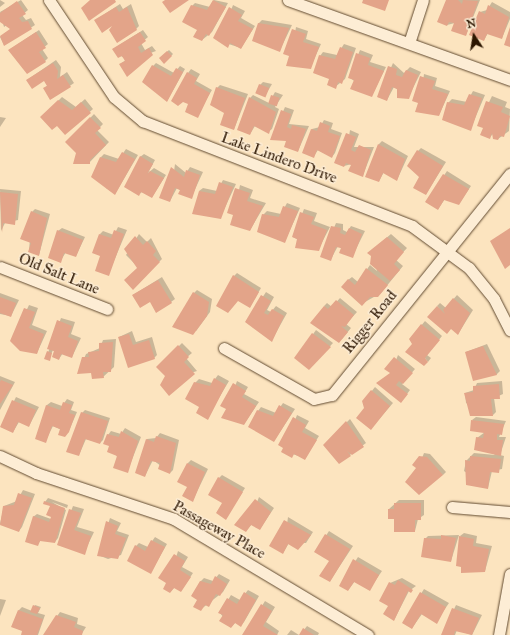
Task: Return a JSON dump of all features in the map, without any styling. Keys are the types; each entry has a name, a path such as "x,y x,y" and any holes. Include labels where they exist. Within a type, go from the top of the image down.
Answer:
{"street":[{"name":"Lake Lindero Drive","path":"49,0 114,97 143,121 391,215 447,250 469,268 494,298 510,330"},
{"path":"288,0 510,80"},
{"path":"409,43 423,0"},
{"name":"Rigger Road","path":"224,348 314,399 332,395 447,250 510,174"},
{"name":"Old Salt Lane","path":"0,267 107,309"},
{"name":"Passageway Place","path":"0,456 36,473 174,519 368,635"},
{"path":"452,507 510,512"},
{"path":"499,635 510,574"}],"building":[{"path":"90,0 115,0 116,2 89,21 81,8"},
{"path":"165,0 189,0 170,13 162,2"},
{"path":"213,0 226,7 209,36 206,34 202,41 193,37 197,30 182,22 191,5 207,10"},
{"path":"363,0 389,0 385,11 362,3"},
{"path":"446,0 458,0 462,4 463,0 478,1 466,36 451,31 454,23 449,22 447,26 437,22"},
{"path":"17,1 26,14 19,18 22,22 28,21 32,29 4,46 0,36 10,29 0,22 0,13"},
{"path":"488,5 509,17 502,39 487,34 484,41 469,35 479,11 485,14"},
{"path":"116,7 119,12 127,7 137,30 117,43 109,30 112,26 102,33 94,20"},
{"path":"229,7 242,15 238,21 253,29 241,49 230,43 228,48 213,38"},
{"path":"258,23 289,28 280,52 252,41"},
{"path":"510,27 510,47 504,45"},
{"path":"292,29 306,34 303,42 319,47 311,69 286,66 289,56 283,54"},
{"path":"36,32 46,48 39,52 46,62 27,74 8,50"},
{"path":"140,32 146,41 138,47 141,53 149,48 153,55 127,77 119,64 125,61 122,56 118,58 112,49"},
{"path":"340,47 353,52 342,84 338,82 336,89 327,85 329,79 313,73 319,55 335,59"},
{"path":"167,51 172,56 164,64 159,58"},
{"path":"356,53 370,58 368,65 384,71 372,97 350,89 354,80 348,78"},
{"path":"53,63 58,71 57,79 63,75 71,87 50,100 43,88 47,86 44,81 32,89 26,80"},
{"path":"152,65 171,76 176,68 183,72 167,102 142,82"},
{"path":"388,66 397,69 396,75 402,77 406,70 418,75 409,99 397,98 397,89 392,87 387,101 377,97"},
{"path":"187,72 197,78 194,84 210,93 198,118 185,112 188,104 183,102 178,106 171,101"},
{"path":"420,76 435,81 432,89 448,94 439,116 415,112 418,103 412,101"},
{"path":"259,84 269,88 265,97 255,93"},
{"path":"216,87 245,98 234,130 220,125 224,113 210,105"},
{"path":"469,94 482,98 471,131 442,120 447,102 464,105"},
{"path":"271,95 280,98 277,106 268,104"},
{"path":"249,97 276,112 269,134 254,126 250,135 237,130"},
{"path":"58,100 72,110 81,102 91,113 65,135 57,126 52,130 40,117"},
{"path":"486,101 503,107 501,112 510,116 504,137 500,136 498,140 493,139 492,133 490,139 480,135 483,128 477,126"},
{"path":"281,110 291,114 287,127 291,129 292,125 306,129 298,152 284,147 286,141 270,140"},
{"path":"90,117 101,128 95,133 106,145 90,160 90,164 73,164 76,153 65,142"},
{"path":"320,122 330,126 328,132 340,136 332,158 317,150 314,158 302,153 311,129 317,131"},
{"path":"346,133 356,137 351,150 355,152 359,145 371,150 363,177 348,171 351,165 346,163 344,167 334,163"},
{"path":"378,144 405,159 397,181 383,173 379,182 365,177"},
{"path":"417,150 443,166 426,195 413,188 419,177 407,166"},
{"path":"122,152 135,159 115,195 91,177 100,157 116,162"},
{"path":"140,156 153,164 147,174 150,171 164,178 152,198 141,192 139,196 124,187"},
{"path":"171,167 184,177 186,170 200,175 192,199 178,194 180,190 175,188 170,202 159,198"},
{"path":"443,174 469,189 459,205 444,200 438,210 425,202"},
{"path":"219,182 233,187 221,219 192,214 199,191 215,194"},
{"path":"235,188 250,193 247,201 263,206 250,231 230,225 233,215 227,213"},
{"path":"0,192 18,194 15,225 3,223 2,233"},
{"path":"283,206 298,211 285,243 257,232 262,214 279,217"},
{"path":"31,211 47,218 39,256 28,252 31,243 20,239"},
{"path":"300,212 314,217 311,224 327,230 319,251 295,248 297,239 292,237"},
{"path":"331,226 341,228 340,233 345,235 349,228 362,234 353,258 339,253 341,248 336,247 331,261 320,257"},
{"path":"510,228 510,265 505,269 490,241"},
{"path":"57,230 83,240 76,257 64,253 61,263 48,258"},
{"path":"114,230 124,234 109,276 95,271 100,256 92,253 99,234 111,238"},
{"path":"135,236 143,245 147,241 156,251 153,255 160,262 133,290 124,280 137,268 124,249"},
{"path":"387,237 404,252 394,264 400,270 390,281 370,264 371,256 367,253"},
{"path":"366,268 388,285 378,297 370,297 362,306 341,287 348,279 355,285"},
{"path":"233,275 259,292 250,308 238,301 228,313 216,306"},
{"path":"158,280 172,303 156,313 150,302 140,308 132,295"},
{"path":"193,292 209,302 207,316 193,335 172,327"},
{"path":"261,295 271,301 264,313 268,315 272,309 284,316 272,342 245,322"},
{"path":"0,297 16,303 11,317 0,313"},
{"path":"453,298 470,313 458,335 451,329 447,334 427,317 437,306 445,314 443,310"},
{"path":"336,300 354,315 345,327 341,326 348,332 339,343 310,323 324,306 328,309"},
{"path":"24,308 35,312 29,328 44,334 37,354 20,351 10,341"},
{"path":"57,320 72,326 68,337 78,341 72,358 61,354 59,360 52,357 54,351 47,349"},
{"path":"421,324 440,340 425,358 428,362 424,366 405,352 412,344 409,339"},
{"path":"312,333 331,347 309,370 294,358"},
{"path":"129,334 133,345 149,340 155,359 128,368 118,337"},
{"path":"113,342 111,372 103,372 104,378 92,379 91,373 77,374 82,357 89,357 88,352 99,351 99,343"},
{"path":"178,345 189,357 184,362 195,374 169,396 160,385 165,376 156,367"},
{"path":"483,346 497,375 473,381 465,352"},
{"path":"47,351 52,353 50,361 44,359"},
{"path":"394,357 413,373 403,384 399,381 396,385 408,394 401,403 376,383 390,373 384,369"},
{"path":"214,378 226,385 208,420 196,413 199,407 185,399 194,382 210,386"},
{"path":"1,380 13,385 0,404 0,382"},
{"path":"233,383 246,391 242,397 256,406 244,425 221,418 226,409 220,406"},
{"path":"499,384 500,399 491,399 493,416 470,416 464,393 473,392 473,386"},
{"path":"371,390 390,406 371,430 356,418 364,408 362,401"},
{"path":"12,400 36,410 29,427 18,422 13,433 0,427"},
{"path":"63,402 72,405 69,413 75,415 69,432 65,437 58,435 60,429 52,426 46,443 35,439 46,405 60,410"},
{"path":"279,405 292,413 274,442 248,427 257,410 273,416"},
{"path":"81,412 108,421 100,444 85,439 79,456 66,452"},
{"path":"293,417 306,425 302,432 317,440 305,460 294,454 292,458 281,452 283,448 278,445"},
{"path":"471,420 504,424 502,435 497,434 497,440 503,440 501,456 474,450 476,437 483,438 484,433 470,431"},
{"path":"346,421 364,447 352,455 347,451 351,456 339,464 323,445"},
{"path":"121,431 138,441 128,473 113,468 117,456 107,452 109,446 103,444 107,434 119,437"},
{"path":"156,436 176,443 170,474 158,469 160,463 151,461 145,477 135,473 146,439 154,442"},
{"path":"419,456 427,457 443,475 419,495 405,482 416,468 412,465"},
{"path":"470,456 501,459 499,473 490,472 488,489 466,485 465,460 470,461"},
{"path":"187,463 205,472 193,502 182,496 187,487 177,482"},
{"path":"218,477 243,492 226,520 216,513 222,503 208,495"},
{"path":"18,493 32,498 19,532 0,525 3,506 14,505"},
{"path":"255,499 271,512 260,530 251,525 246,532 234,525"},
{"path":"44,501 65,508 55,543 40,541 38,546 25,542 33,516 49,522 51,517 46,515 50,506 43,504"},
{"path":"394,503 421,503 421,520 415,520 415,532 394,532 394,519 388,519 388,509 394,509"},
{"path":"69,509 81,513 74,530 91,536 85,555 57,545"},
{"path":"284,520 311,535 298,550 288,544 283,554 269,546"},
{"path":"106,521 118,526 115,534 126,538 118,559 97,556"},
{"path":"325,534 350,549 330,582 319,576 329,561 314,552"},
{"path":"441,535 456,538 451,562 421,557 424,538 441,539"},
{"path":"459,536 474,539 473,546 489,549 485,572 461,573 461,567 456,566"},
{"path":"151,540 165,547 151,574 127,561 135,545 145,551"},
{"path":"174,554 185,561 180,570 191,577 181,592 174,588 170,593 163,589 166,583 158,578"},
{"path":"353,559 379,575 370,591 354,582 348,591 339,586"},
{"path":"215,576 227,584 220,596 216,594 209,607 205,605 201,611 193,607 197,600 191,596 200,581 211,584"},
{"path":"398,580 413,590 411,593 408,591 394,621 383,614 388,606 379,601 389,582 395,585"},
{"path":"244,592 256,600 241,627 235,623 231,628 219,621 223,615 218,613 227,598 237,604"},
{"path":"420,592 446,607 437,624 421,614 412,629 402,623"},
{"path":"261,604 272,611 263,626 278,635 242,635"},
{"path":"33,605 40,608 37,614 30,612"},
{"path":"452,608 479,618 472,635 455,631 454,635 441,635"},
{"path":"18,610 43,619 37,635 21,635 22,631 11,627"},
{"path":"56,615 76,622 74,627 83,631 82,635 43,635"},
{"path":"303,628 314,635 299,635"}]}
